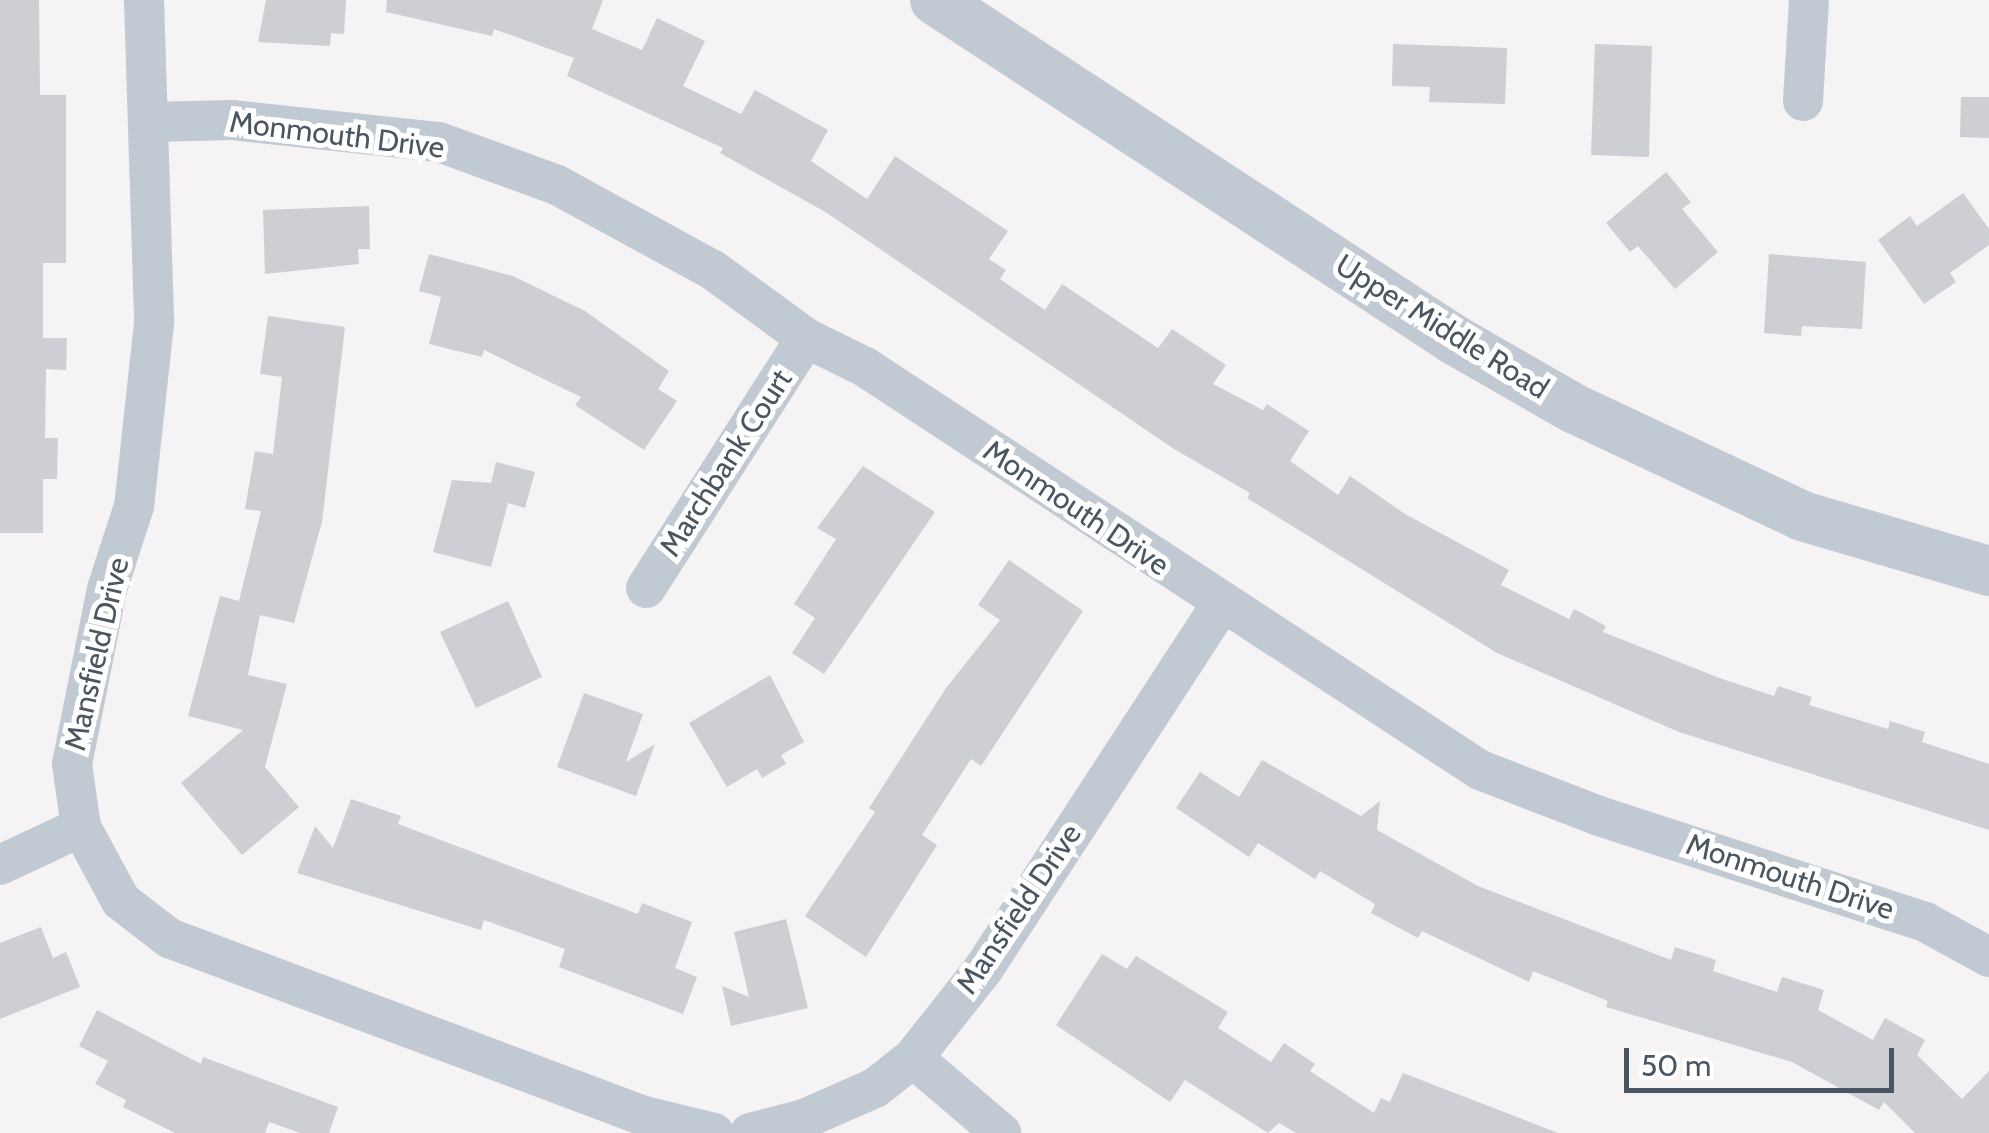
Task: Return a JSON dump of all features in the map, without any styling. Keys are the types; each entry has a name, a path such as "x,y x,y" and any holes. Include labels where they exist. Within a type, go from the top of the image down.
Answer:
{"street":[{"name":"Mansfield Drive","path":"144,0 152,122 149,387 134,506 107,589 72,764 81,826 121,901 168,938 644,1116 714,1133"},
{"name":"Upper Middle Road","path":"935,0 1453,339 1573,408 1802,516 1989,572"},
{"path":"1803,100 1808,0"},
{"name":"Monmouth Drive","path":"152,122 265,122 439,142 557,185 714,270 806,338 865,367 1220,605 1480,770 1599,816 1926,922 1989,957"},
{"name":"Marchbank Court","path":"646,588 806,338"},
{"name":"Mansfield Drive","path":"750,1133 875,1088 913,1058 984,968 1220,605"},
{"path":"0,865 81,826"},
{"path":"913,1058 1001,1133"}],"building":[{"path":"0,0 39,0 40,95 66,95 66,263 43,263 43,338 67,338 66,370 46,369 45,438 58,438 57,479 43,479 43,533 0,533"},
{"path":"266,0 346,0 344,34 331,33 330,46 258,42"},
{"path":"387,0 603,0 592,29 642,50 657,18 705,41 683,86 741,114 755,90 828,130 811,161 867,199 895,156 1008,231 989,259 1006,270 1000,279 1045,310 1062,284 1158,348 1172,329 1226,365 1213,384 1263,410 1267,404 1309,431 1290,461 1338,495 1350,476 1405,514 1509,570 1501,585 1569,619 1574,609 1606,626 1603,632 1722,679 1774,696 1778,686 1812,697 1809,705 1888,729 1890,721 1925,732 1922,742 1989,764 1989,830 1679,732 1497,653 1247,498 1250,493 1174,449 827,213 720,153 723,148 567,76 574,58 494,29 492,36 386,12"},
{"path":"1393,44 1507,48 1505,104 1429,102 1430,87 1392,86"},
{"path":"1595,44 1652,46 1649,157 1591,155"},
{"path":"1961,97 1989,97 1989,138 1960,137"},
{"path":"1666,172 1691,202 1682,209 1718,252 1675,289 1638,246 1630,252 1606,223"},
{"path":"1963,193 1989,229 1989,245 1950,273 1956,282 1924,304 1878,240 1910,216 1917,226"},
{"path":"369,206 370,249 358,249 359,264 265,274 263,210"},
{"path":"429,254 513,276 585,311 669,371 658,389 677,401 644,450 575,405 581,397 484,350 482,357 429,344 441,297 419,291"},
{"path":"1769,254 1866,262 1862,329 1802,326 1801,336 1764,333"},
{"path":"268,316 345,327 322,522 294,623 260,615 248,675 287,684 265,767 299,807 242,855 181,783 243,730 188,716 220,596 239,601 261,511 245,509 255,451 273,454 282,377 260,374"},
{"path":"496,462 535,472 525,508 508,503 491,567 433,552 452,480 491,483"},
{"path":"863,466 935,512 824,674 792,653 815,618 794,604 836,539 817,528"},
{"path":"1009,560 1083,611 981,766 971,759 922,835 937,845 866,957 805,916 875,812 869,808 946,688 1000,620 978,605"},
{"path":"508,601 542,677 476,708 440,632"},
{"path":"770,675 804,742 781,755 786,764 762,778 757,769 727,787 689,723"},
{"path":"584,693 643,714 626,762 655,744 636,796 557,767"},
{"path":"1262,760 1361,816 1380,801 1377,830 1478,886 1671,960 1675,947 1716,960 1713,971 1777,992 1782,977 1824,990 1818,1010 1873,1040 1885,1018 1925,1040 1917,1055 1962,1099 1989,1071 1989,1133 1915,1133 1884,1102 1879,1110 1792,1062 1606,1007 1608,1001 1533,971 1529,982 1422,931 1418,938 1371,913 1375,904 1320,871 1315,879 1258,843 1249,857 1176,808 1200,772 1239,797"},
{"path":"351,799 401,816 398,824 638,914 642,903 692,922 675,968 697,977 683,1014 559,967 565,949 484,920 481,930 297,873 315,826 333,848"},
{"path":"786,919 808,1008 731,1026 722,986 749,997 734,932"},
{"path":"41,927 53,958 66,952 80,987 0,1019 0,943"},
{"path":"1102,954 1127,969 1136,956 1228,1012 1218,1028 1271,1062 1284,1043 1315,1064 1310,1071 1374,1113 1381,1098 1390,1102 1403,1073 1558,1133 1296,1133 1279,1123 1268,1133 1185,1080 1170,1102 1056,1025"},
{"path":"97,1010 201,1064 203,1057 338,1107 329,1133 300,1133 269,1122 265,1133 175,1133 123,1107 126,1100 95,1084 108,1061 79,1046"}]}
